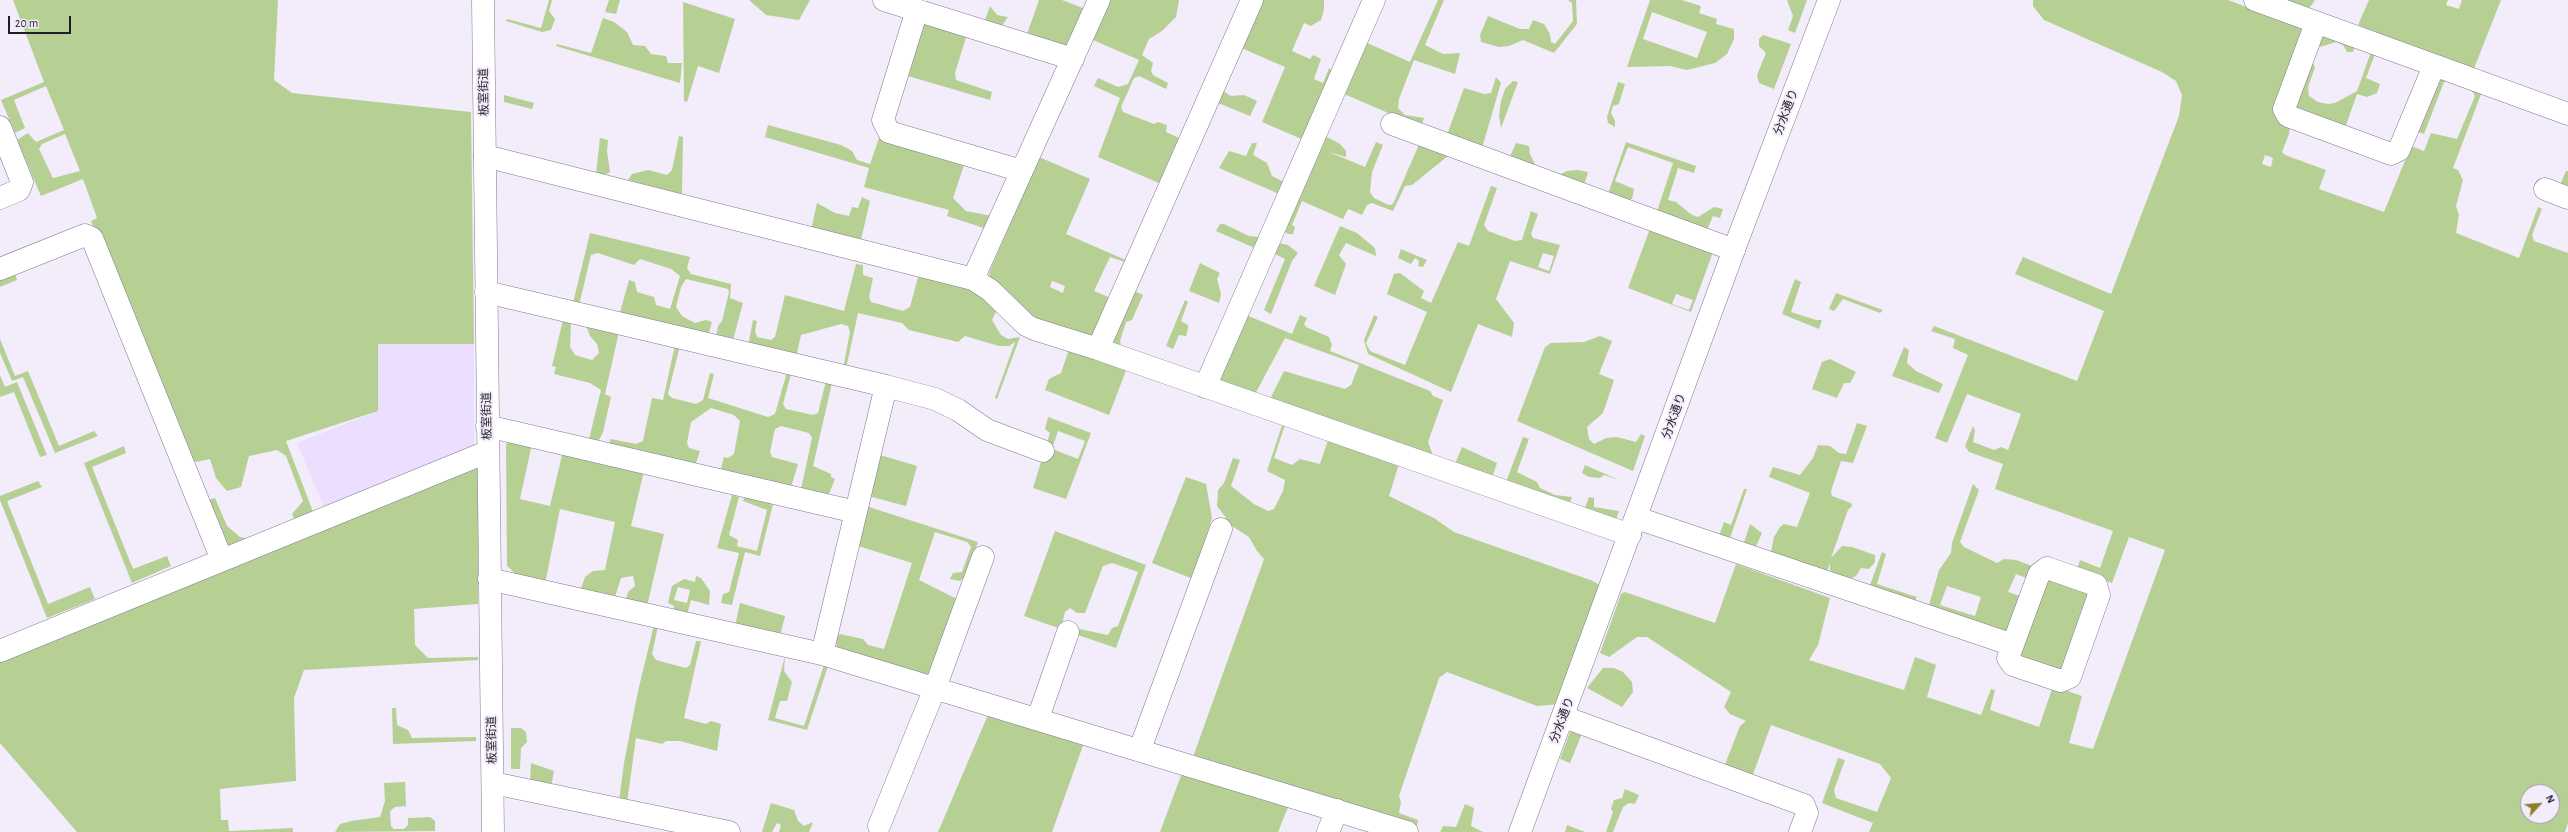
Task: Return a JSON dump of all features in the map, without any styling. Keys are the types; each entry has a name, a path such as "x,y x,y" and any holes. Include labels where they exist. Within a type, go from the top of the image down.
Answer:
{"street":[{"name":"板室街道","path":"484,0 487,426 493,832"},
{"path":"884,0 1073,60"},
{"path":"972,279 1099,0"},
{"path":"1098,349 1252,0"},
{"path":"1205,387 1374,0"},
{"name":"分水通り","path":"1523,831 1734,250 1829,0"},
{"path":"2255,0 2568,114"},
{"path":"917,10 883,120 889,132 1022,171"},
{"path":"2316,23 2284,109 2288,116 2391,154 2399,150 2434,66"},
{"path":"1392,124 1734,250"},
{"path":"0,127 22,182 20,190 0,198"},
{"path":"485,156 972,279 990,290 1026,325 1205,387 1634,527 2013,645"},
{"path":"2545,189 2568,198"},
{"path":"0,269 85,235 92,238 222,560"},
{"path":"486,292 886,386 935,399 958,410 987,430 1043,451"},
{"path":"822,654 886,386"},
{"path":"487,426 856,512"},
{"path":"0,651 488,452"},
{"path":"1140,749 1221,529"},
{"path":"879,826 935,688 983,557"},
{"path":"2047,568 2096,585 2099,595 2070,676 2061,681 2013,665 2008,658 2013,645 2039,574 2047,568"},
{"path":"489,579 822,654 1140,749 1407,832"},
{"path":"1038,718 1068,632"},
{"path":"1564,717 1804,805 1807,813 1800,832"},
{"path":"493,783 729,832"},
{"path":"1328,832 1337,810"}],"shaded area":[{"path":"377,344 474,344 474,443 471,449 326,512 297,443 378,411"}],"green space":[{"path":"13,0 278,0 274,80 292,93 471,112 474,344 378,344 378,411 286,441 315,517 243,546 227,545 208,500 215,498 227,526 240,537 251,539 295,521 292,514 303,501 286,456 277,450 249,456 241,487 227,491 216,478 210,459 196,462 185,452 91,221 97,218 83,179 41,196 17,140 28,133 36,142 64,130 46,86 14,100 25,128 15,133 1,100 44,82","holes":["65,134 80,171 53,178 39,149 42,144"]},
{"path":"549,0 552,0 549,11 555,19 551,30 542,32 506,21 507,19 541,28"},
{"path":"609,0 620,0 616,14 605,12"},
{"path":"749,0 810,0 799,20 766,15"},
{"path":"1039,0 1062,0 1088,10 1073,46 1064,50 1026,37"},
{"path":"1106,0 1179,0 1176,17 1162,31 1149,39 1142,55 1153,63 1151,71 1153,75 1168,83 1166,89 1139,76 1134,78 1121,107 1123,112 1154,124 1158,122 1167,125 1166,132 1179,138 1159,183 1098,157 1120,98 1094,86 1098,78 1118,87 1128,84 1139,60 1093,40"},
{"path":"1260,0 1324,0 1324,9 1321,20 1311,26 1304,23 1292,51 1310,59 1313,55 1321,59 1314,79 1323,83 1329,68 1336,75 1306,141 1262,122 1285,67 1239,47"},
{"path":"1438,0 1444,0 1425,45 1443,54 1460,53 1455,74 1414,60 1399,99 1398,108 1405,115 1424,118 1421,127 1344,94 1365,42 1410,62"},
{"path":"1568,0 1576,0 1577,24 1554,53 1523,40 1509,46 1499,47 1481,42 1480,35 1488,16 1520,29 1529,29 1533,20 1544,24 1550,34 1551,42 1555,44 1573,21 1572,3"},
{"path":"1650,0 1682,0 1701,6 1699,13 1717,19 1716,24 1734,29 1734,39 1727,54 1715,63 1687,70 1670,66 1627,67","holes":["1652,12 1707,32 1697,58 1643,39"]},
{"path":"1787,0 1807,0 1795,33 1788,30 1793,16"},
{"path":"2033,0 2228,0 2297,26 2302,30 2302,39 2289,134 2282,152 2285,155 2326,170 2319,189 2384,212 2411,146 2424,151 2431,133 2457,139 2475,96 2472,91 2448,82 2444,82 2424,134 2415,131 2435,78 2483,89 2453,168 2458,170 2463,180 2456,206 2459,215 2456,233 2519,258 2538,207 2542,209 2532,235 2534,241 2568,253 2568,823 2565,832 1869,832 1873,823 1822,803 1838,758 1845,760 1834,790 1836,798 1877,812 1891,778 1880,764 1771,725 1752,777 1724,767 1740,726 1746,721 1730,714 1724,707 1731,692 1647,637 1637,637 1609,657 1600,653 1621,594 1625,592 1715,623 1736,564 1830,598 1818,645 1809,660 1904,690 1915,657 1936,665 1927,697 1981,715 1991,689 1995,690 1990,710 2039,727 2053,686 2082,696 2069,743 2093,749 2165,550 2129,537 2112,583 2076,572 2080,560 2100,568 2113,531 1995,489 2003,464 1969,452 1965,446 1973,426 1975,430 1973,442 1994,450 2001,447 2008,450 2021,414 1967,394 1947,443 1935,438 1968,355 1953,348 1955,339 1931,331 1934,326 2077,381 2104,311 2015,274 2023,257 2111,294 2179,116 2182,95 2176,81 2162,72 2044,20 2033,6","holes":["2265,155 2273,158 2271,167 2262,164"]},
{"path":"2281,0 2315,0 2311,6 2304,10"},
{"path":"2369,0 2448,0 2446,5 2459,9 2462,0 2501,0 2473,71 2358,25"},
{"path":"683,2 735,19 719,73 698,66 687,102 684,101"},
{"path":"990,6 997,15 1008,17 1001,27 984,23"},
{"path":"603,18 614,22 627,32 633,45 645,46 651,54 666,56 668,63 682,63 680,83 556,46 557,44 591,53"},
{"path":"924,20 967,34 955,73 956,80 992,92 990,100 901,74"},
{"path":"2328,34 2355,45 2353,52 2347,52 2343,45 2336,42 2320,47 2316,39"},
{"path":"1763,35 1791,44 1774,89 1759,83 1757,75 1766,53 1759,46 1759,39"},
{"path":"2371,52 2375,54 2366,78 2380,84 2377,93 2367,97 2357,94 2344,131 2298,114 2293,105 2310,59 2315,67 2308,87 2309,96 2318,102 2328,104 2335,103 2357,91"},
{"path":"1496,77 1501,83 1482,148 1447,135 1464,88 1484,94 1491,93"},
{"path":"1513,81 1518,82 1501,128 1499,116 1501,101 1505,89"},
{"path":"1618,82 1625,84 1619,104 1613,106 1611,113 1615,121 1615,127 1608,123 1607,117"},
{"path":"1223,91 1231,96 1244,95 1257,101 1250,116 1216,102"},
{"path":"504,95 534,103 532,109 504,102"},
{"path":"768,125 841,145 852,151 857,160 870,164 880,135 966,159 953,198 966,211 997,217 990,230 947,216 949,210 864,187 869,168 765,137"},
{"path":"679,136 683,137 682,194 628,180 632,174 648,170 667,175 672,170"},
{"path":"1325,136 1340,144 1346,151 1346,157 1329,152 1365,167 1376,142 1383,145 1372,172 1370,192 1374,198 1389,205 1393,204 1421,140 1453,152 1412,185 1405,186 1393,211 1372,203 1367,205 1362,215 1348,209 1343,219 1302,201 1292,225 1295,227 1293,234 1288,234 1285,232"},
{"path":"600,138 608,140 607,151 610,172 603,176 596,174"},
{"path":"1626,142 1696,166 1694,173 1678,168 1668,200 1676,202 1692,215 1698,217 1714,207 1723,209 1720,218 1713,216 1707,230 1656,214 1673,163 1628,147 1615,181 1634,189 1632,199 1627,201 1608,194"},
{"path":"1252,143 1257,143 1253,155 1267,163 1272,176 1288,184 1278,197 1277,193 1219,168 1229,151 1246,156"},
{"path":"1516,143 1529,146 1530,154 1536,166 1509,159"},
{"path":"1039,157 1090,179 1066,234 1128,261 1128,263 1110,257 1094,291 1113,299 1097,336 1089,339 1036,321 990,277 989,273","holes":["1052,281 1065,286 1063,293 1050,287"]},
{"path":"1578,170 1588,172 1584,185 1559,175 1567,171"},
{"path":"2566,171 2568,171 2568,188 2560,185"},
{"path":"1491,186 1497,188 1484,225 1488,231 1515,241 1522,240 1531,211 1538,214 1531,234 1533,238 1560,245 1550,274 1510,261 1496,299 1514,323 1512,337 1478,324 1451,392 1368,354 1364,340 1374,315 1378,317 1366,343 1370,351 1405,365 1427,312 1387,294 1394,274 1400,273 1424,291 1421,298 1431,303 1458,242 1469,246","holes":["1543,253 1554,256 1549,271 1538,267"]},
{"path":"862,197 870,201 860,244 811,230 817,203 835,213 849,216 852,207 858,208"},
{"path":"1220,224 1224,224 1249,236 1259,237 1257,249 1216,231"},
{"path":"1340,226 1357,233 1375,248 1376,256 1346,243 1339,255 1346,264 1335,295 1314,286"},
{"path":"1651,226 1708,247 1712,255 1691,312 1628,288","holes":["1676,294 1693,300 1689,310 1672,304"]},
{"path":"590,233 690,257 687,268 691,274 731,284 730,298 743,303 733,340 716,337 718,326 722,321 729,292 728,289 686,279 681,287 676,307 682,316 695,323 706,320 712,322 708,336 619,316 629,280 635,282 637,292 654,297 656,305 670,309 680,276 671,269 640,259 634,265 598,253 591,255 579,305 573,303"},
{"path":"1279,243 1288,245 1298,253 1292,261 1271,314 1264,310 1285,259 1275,254"},
{"path":"1401,249 1427,260 1423,267 1418,266 1419,261 1415,258 1411,264 1398,258"},
{"path":"1200,263 1220,273 1217,279 1221,294 1219,303 1189,291"},
{"path":"856,264 863,265 863,275 873,278 869,297 871,302 903,311 910,307 920,270 973,283 1000,303 992,320 1001,335 1008,339 1020,337 997,399 995,398 1015,342 1009,346 999,346 965,336 958,342 909,330 902,323 858,313 846,369 843,369 850,332 848,326 841,324 801,335 796,358 748,346 753,320 757,321 755,331 757,337 771,340 775,337 785,295 844,311"},
{"path":"15,273 17,280 0,287 0,280"},
{"path":"1795,279 1801,282 1791,312 1816,320 1822,320 1819,329 1782,314"},
{"path":"1132,290 1143,295 1132,320 1126,322 1120,341 1121,345 1158,359 1110,342"},
{"path":"1836,293 1883,310 1880,313 1843,299 1834,311 1829,309"},
{"path":"1185,300 1188,302 1181,321 1188,325 1188,328 1186,336 1179,335 1173,349 1166,346"},
{"path":"1246,315 1292,334 1300,315 1307,318 1304,324 1306,327 1329,337 1332,345 1330,351 1430,391 1433,396 1443,400 1428,442 1434,458 1399,464 1389,496 1434,518 1454,532 1593,581 1603,587 1560,704 1537,706 1447,672 1439,678 1399,796 1401,802 1399,813 1418,820 1417,826 1284,785 1289,805 1278,832 1160,832 1182,773 1193,757 1264,559 1257,551 1249,537 1232,526 1217,506 1218,490 1224,483 1233,458 1240,460 1231,486 1254,504 1268,511 1274,509 1283,491 1285,480 1267,471 1283,422 1286,422 1274,458 1292,465 1300,459 1320,464 1329,437 1270,399 1284,371 1345,389 1351,385 1359,365 1285,338 1253,398 1222,386 1220,378"},
{"path":"563,320 571,322 570,347 575,355 592,360 599,353 597,344 590,336 586,325 619,332 605,394 611,397 603,432 598,442 589,439 601,390 590,383 554,374 556,367 552,366"},
{"path":"1600,336 1612,341 1599,374 1614,380 1603,413 1587,427 1589,439 1594,444 1606,438 1617,437 1636,442 1641,434 1645,436 1633,471 1517,421 1545,347 1551,343 1584,342"},
{"path":"0,339 15,376 28,371 59,446 94,431 98,436 55,453 23,377 12,381 0,353"},
{"path":"675,345 680,346 668,394 672,398 696,404 703,400 710,373 714,374 708,398 768,417 775,414 787,372 791,374 783,404 786,409 813,415 818,413 826,381 832,383 813,466 831,474 831,477 835,479 828,496 801,489 812,438 809,433 781,426 775,429 770,452 772,457 798,464 791,487 720,472 724,457 728,458 734,454 740,421 734,415 711,408 691,422 687,443 689,448 700,451 695,466 609,444 611,439 636,444 643,441 652,398 663,400"},
{"path":"1070,346 1127,368 1109,415 1045,390 1049,379 1061,373"},
{"path":"1904,347 1909,350 1907,363 1916,371 1943,384 1939,393 1892,376"},
{"path":"1830,359 1856,372 1850,383 1844,383 1837,398 1812,389 1822,362"},
{"path":"0,375 5,387 17,382 47,455 40,457 14,392 0,397"},
{"path":"1048,417 1091,433 1066,499 1033,488 1050,433 1045,429","holes":["1058,431 1085,441 1078,459 1052,449"]},
{"path":"1857,423 1867,426 1853,463 1841,461 1831,491 1832,496 1851,503 1852,506 1848,510 1831,558 1842,546 1852,547 1875,555 1875,562 1869,569 1861,568 1856,576 1850,579 1834,574 1830,570 1830,563 1827,572 1771,552 1774,537 1780,527 1784,524 1797,527 1810,493 1769,477 1773,467 1800,475 1813,458 1818,445 1830,446 1839,453 1846,454"},
{"path":"1523,437 1529,439 1517,472 1537,482 1540,488 1555,495 1572,497 1569,506 1506,482"},
{"path":"514,440 532,444 520,499 550,506 563,451 644,471 631,526 664,534 647,606 625,602 628,592 635,586 633,576 621,578 614,600 562,584 581,588 585,577 593,571 605,570 615,522 560,509 545,584 520,578 507,566 506,444"},
{"path":"124,446 126,453 92,467 133,569 167,556 171,566 132,583 84,463"},
{"path":"1462,447 1497,463 1492,478 1455,464"},
{"path":"880,455 917,466 906,506 868,496"},
{"path":"1585,465 1619,480 1604,475 1600,478 1589,477 1582,473"},
{"path":"478,466 478,604 414,609 415,645 428,658 478,657 478,660 304,670 294,698 296,781 220,789 221,820 228,820 229,831 293,828 293,832 77,832 0,743 0,658"},
{"path":"1186,477 1206,484 1212,518 1193,579 1152,563"},
{"path":"38,481 42,487 7,501 48,604 90,587 95,599 47,618 0,500 0,496"},
{"path":"1973,484 1979,490 1960,542 1964,547 1997,563 2004,559 2016,560 2035,567 2029,579 2016,574 2008,592 2023,597 2010,628 2005,631 1929,605 1939,570 1951,553 1952,543","holes":["1947,586 1981,597 1975,616 1940,605"]},
{"path":"1744,489 1747,489 1729,541 1719,536 1724,522 1731,525"},
{"path":"747,492 774,500 760,556 745,552 732,605 721,603 723,594 729,592 739,553 717,548 732,495 739,497 729,535 738,540 737,546 757,551 767,510 743,501"},
{"path":"1589,497 1594,498 1594,507 1619,511 1615,523 1583,513"},
{"path":"866,506 978,542 966,576 960,581 950,579 953,573 962,572 971,547 967,542 935,532 919,580 959,600 934,669 926,675 837,650 836,638 840,634 863,639 868,645 884,649 912,563 855,545"},
{"path":"1750,524 1762,533 1755,549 1743,545"},
{"path":"1055,531 1146,565 1116,648 1075,634 1079,629 1108,635 1112,628 1118,626 1138,572 1112,563 1103,566 1085,613 1077,613 1070,608 1065,612 1061,629 1024,616"},
{"path":"1882,552 1886,554 1877,584 1917,597 1914,602 1869,588"},
{"path":"696,576 701,578 710,591 709,605 691,600 687,615 673,612 674,606 668,603 672,586 684,579 695,582","holes":["678,587 690,590 687,603 674,600"]},
{"path":"2051,576 2087,588 2091,598 2067,667 2059,673 2023,660 2020,651 2045,581"},
{"path":"740,603 785,616 780,636 735,626"},
{"path":"654,625 658,626 652,654 656,660 686,668 690,665 696,641 701,641 684,718 706,724 711,721 721,724 717,751 680,741 666,741 662,744 636,738 627,803 619,801 624,763 638,691"},
{"path":"785,656 784,671 792,682 787,701 780,701 775,718 804,726 825,662 829,663 807,730 768,720"},
{"path":"1603,668 1614,668 1623,672 1632,682 1633,692 1622,707 1587,688"},
{"path":"392,708 396,708 397,725 408,730 412,738 476,737 476,741 393,744"},
{"path":"990,710 1085,740 1052,832 938,832"},
{"path":"511,728 521,728 526,732 527,742 521,748 520,769 511,769"},
{"path":"1576,728 1583,731 1570,763 1560,759 1570,732"},
{"path":"531,763 554,771 551,787 530,782"},
{"path":"405,782 406,806 395,807 390,811 391,826 394,829 404,829 408,825 408,818 430,817 435,821 435,831 335,832 340,824 380,817 385,801 384,783"},
{"path":"1625,789 1639,795 1635,804 1629,803 1623,807 1613,832 1606,832 1613,812 1611,809 1614,800 1622,798"},
{"path":"771,803 794,810 798,821 804,826 813,822 809,832 779,832 781,825 777,823 772,832 762,832"},
{"path":"1465,804 1474,808 1471,826 1483,832 1440,832 1443,826 1456,827"},
{"path":"1567,825 1585,832 1565,832"}]}
